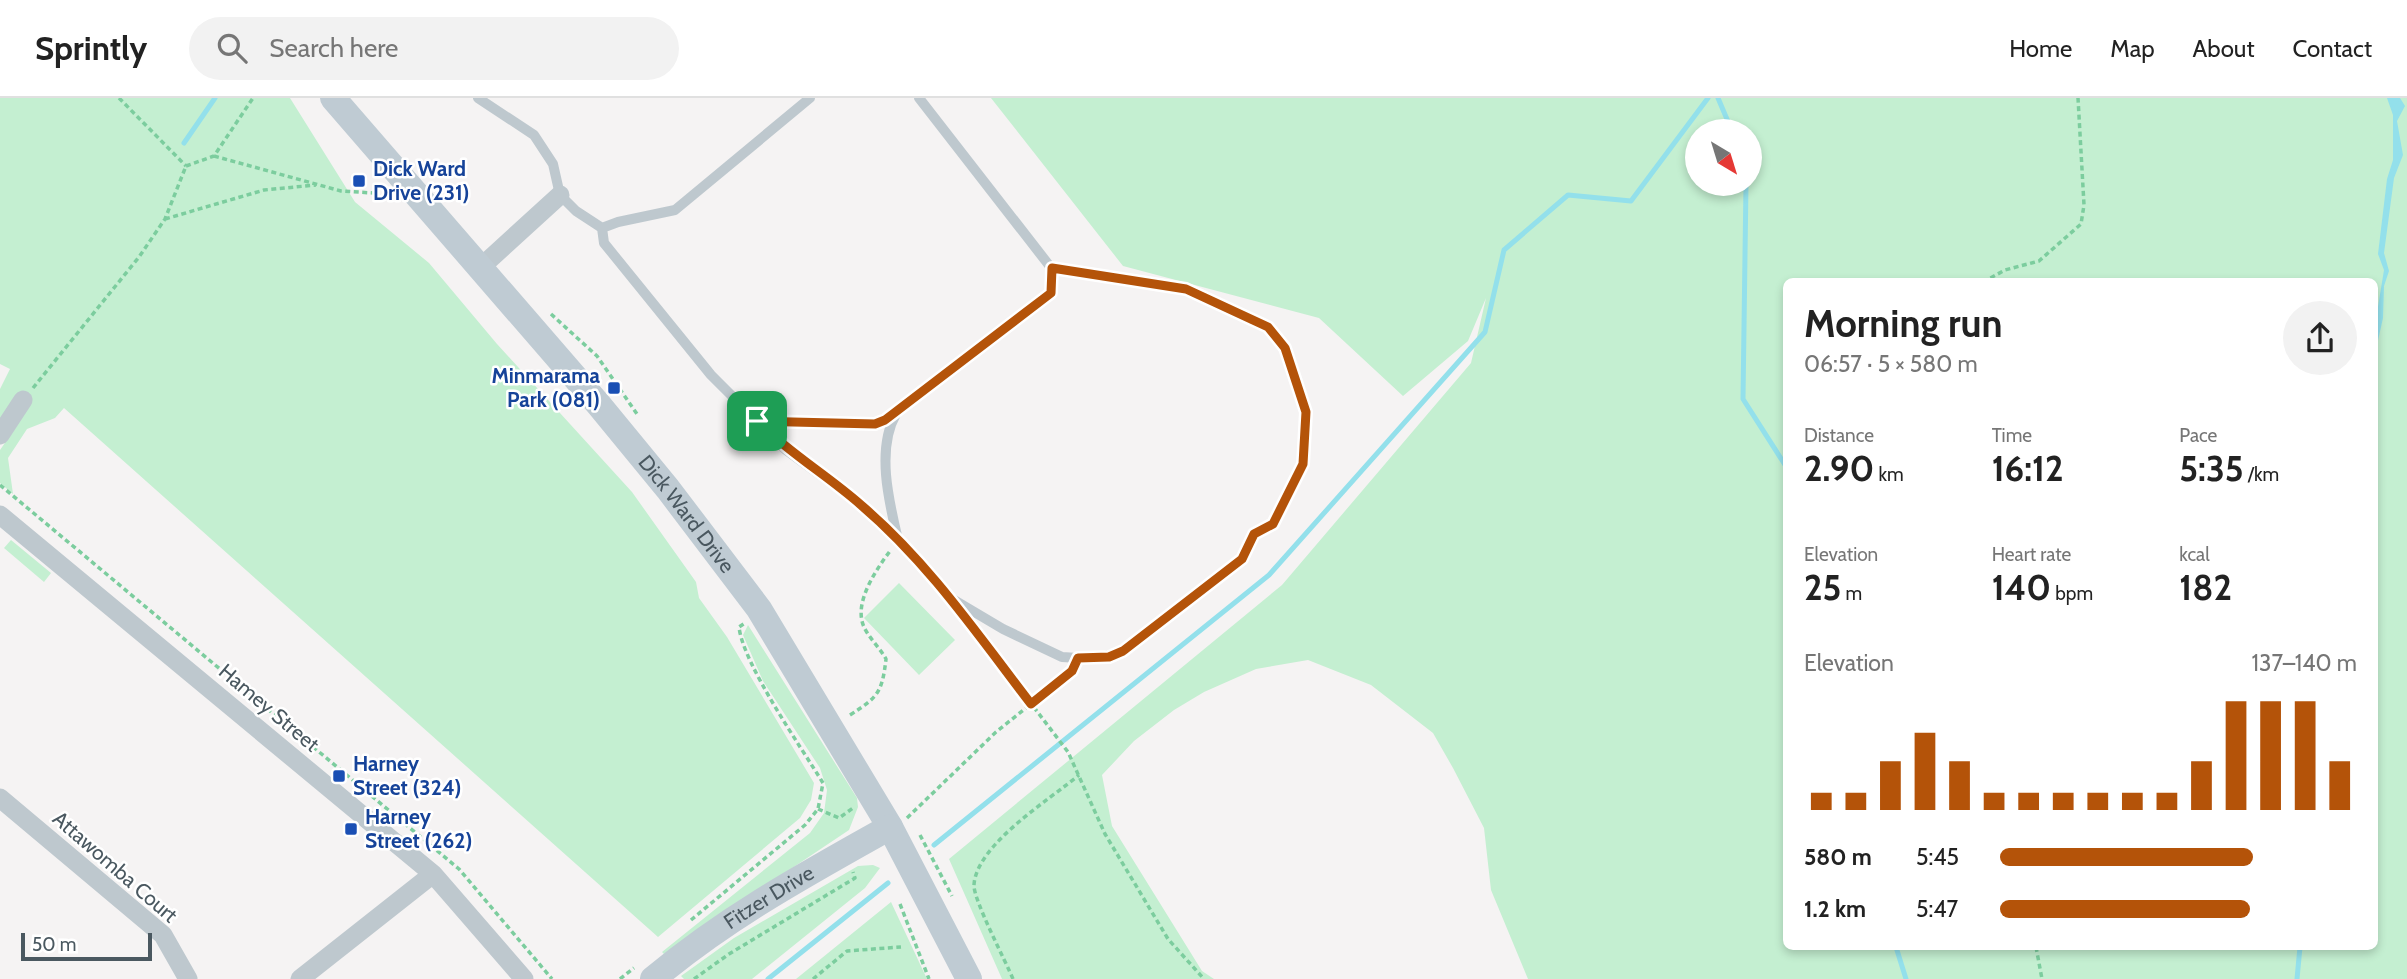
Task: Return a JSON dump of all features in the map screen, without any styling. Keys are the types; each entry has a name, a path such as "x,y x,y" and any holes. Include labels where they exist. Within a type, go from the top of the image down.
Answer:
{"street":[{"name":"Dick Ward Drive","path":"333,98 668,489 760,611 900,822 920,857 969,979"},
{"path":"480,268 561,195"},
{"path":"0,435 23,400"},
{"name":"Hamey Street","path":"0,515 433,874 524,979"},
{"name":"Attawomba Court","path":"0,798 163,935 188,979"},
{"name":"Fitzer Drive","path":"653,979 694,944 789,883 900,822"},
{"path":"300,979 433,874"}],"lane":[{"path":"478,98 534,135 544,146 553,164 561,195 576,211 602,228 604,243 710,375 786,450 860,504 898,540 949,597 1003,629 1062,657 1109,657 1123,651 1242,559 1254,534 1273,524 1303,464 1306,412 1285,348 1268,327 1186,289 1052,268"},
{"path":"602,228 676,210 810,98"},
{"path":"757,421 875,424 896,414 1051,293 1052,268 919,98"},
{"path":"896,414 887,437 887,465 898,540"}],"path":[{"path":"119,98 186,166"},
{"path":"214,156 253,98"},
{"path":"1990,278 2005,270 2039,261 2081,225 2084,205 2078,98"},
{"path":"23,400 84,326 165,219 186,166 214,156 341,191 373,193"},
{"path":"165,219 264,190 318,185"},
{"path":"850,715 873,700 883,686 886,659 864,629 860,613 874,573 898,540"},
{"path":"949,597 1065,748 1105,834 1168,939 1204,979"},
{"path":"684,926 765,860 818,809 823,783 752,666 740,638 739,627 760,611"},
{"path":"900,822 996,732 1072,671 1078,658"},
{"path":"1013,979 974,887 979,862 995,844 1079,775"},
{"path":"839,818 858,805"},
{"path":"818,809 839,818"},
{"path":"839,818 841,826"},
{"path":"694,979 729,954 855,878 853,870"},
{"path":"900,904 929,979"},
{"path":"813,979 847,951 901,947"},
{"path":"2037,950 2042,979"}],"green space":[{"path":"0,98 290,98 355,202 429,263 497,344 632,492 696,582 699,598 727,637 814,783 811,800 800,818 658,937 64,408 55,418 27,429 8,458 13,494 0,483 0,450 18,424 0,419 0,389 10,369 0,364"},
{"path":"991,98 2407,98 2407,979 1528,979 1491,890 1484,828 1433,733 1371,685 1308,660 1256,669 1204,692 1174,710 1134,741 1102,775 1112,826 1202,971 1214,979 1002,979 949,859 1282,585 1471,363 1486,298 1468,341 1403,396 1319,318 1123,266"},
{"path":"11,540 51,573 44,582 4,548"},
{"path":"899,583 955,640 919,675 864,618"},
{"path":"748,625 857,798 858,807 849,830 664,954 662,952 810,833 824,813 827,790 820,768 763,681 743,635"},
{"path":"873,865 880,868 865,888 752,979 684,979 681,976 734,938 858,866"},
{"path":"891,902 927,979 796,979"}],"water":[{"path":"2387,98 2400,98 2405,106 2397,121 2403,155 2394,178 2384,253 2389,271 2384,286 2383,318 2378,340 2378,307 2384,270 2378,254 2387,179 2393,160 2393,115"}],"waterway":[{"path":"184,143 215,98"},
{"path":"934,845 1269,575 1485,332 1504,250 1568,195 1631,201 1708,98"},
{"path":"1718,98 1727,119"},
{"path":"1746,196 1743,399 1783,462"},
{"path":"768,979 888,883"},
{"path":"1897,950 1906,979"},
{"path":"2297,979 2300,950"}],"place":[{"name":"Dick Ward Drive (231)","path":"359,181"},
{"name":"Minmarama Park (081)","path":"614,388"},
{"name":"Harney Street (324)","path":"339,776"},
{"name":"Harney Street (262)","path":"351,829"}],"route":[{"path":"1052,268 1186,289 1268,327 1285,348 1306,412 1303,464 1273,524 1254,534 1242,559 1123,651 1109,657 1078,658 1072,671 1031,704 949,597 898,540 860,504 786,450 757,421 875,424 885,420 1051,293 1052,268"}]}
